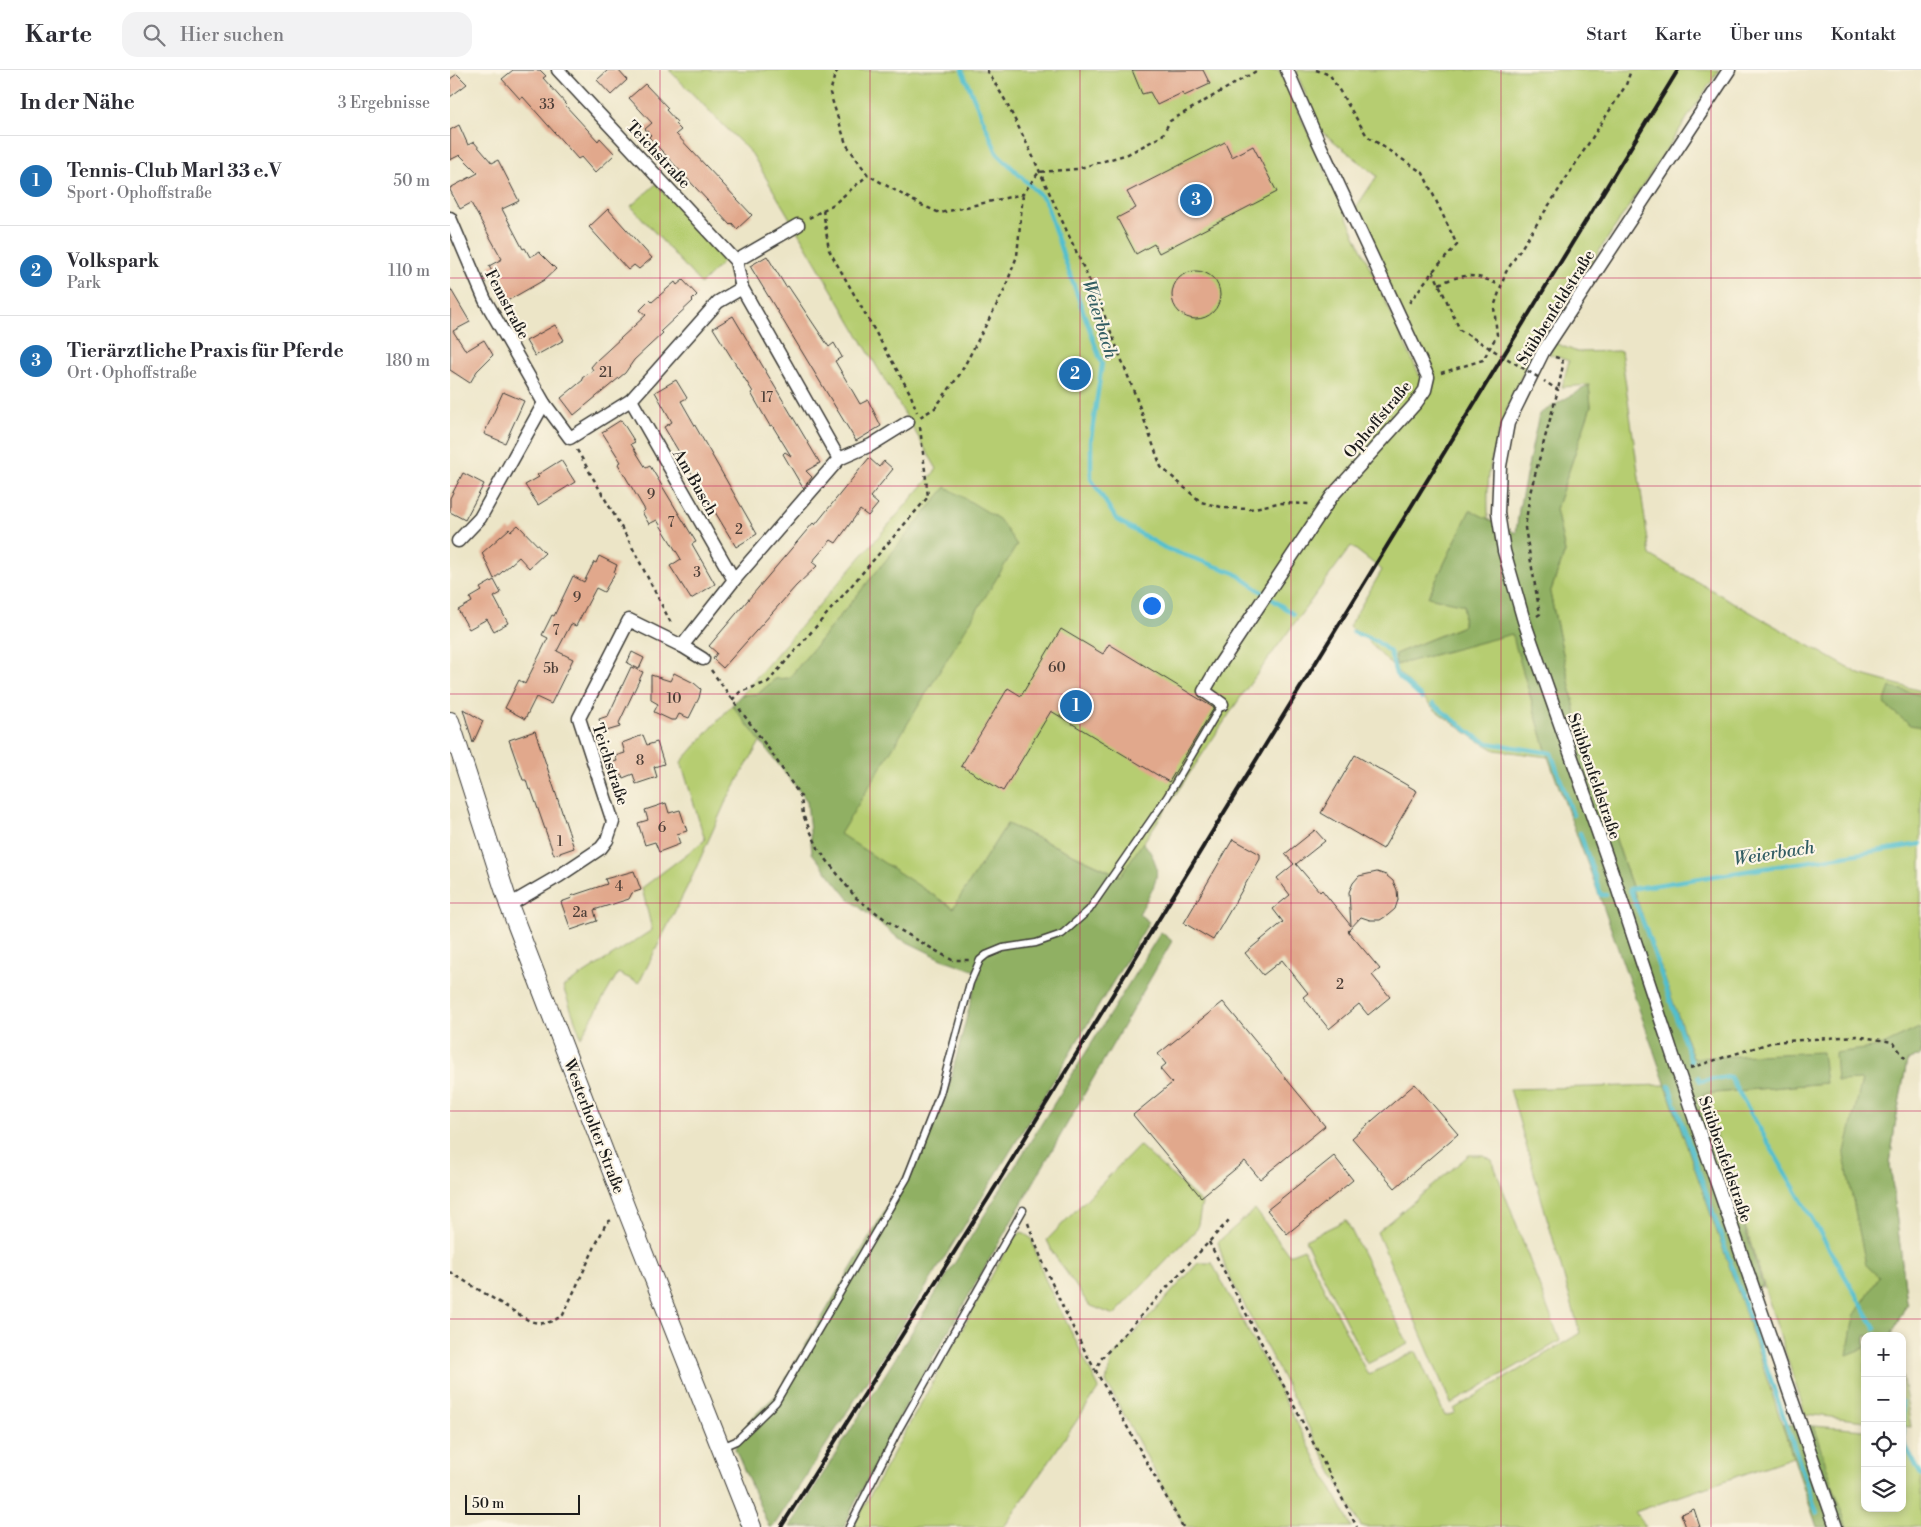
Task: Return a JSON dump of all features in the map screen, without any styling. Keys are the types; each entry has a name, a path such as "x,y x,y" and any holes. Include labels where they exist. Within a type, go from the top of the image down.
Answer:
{"main road":[{"name":"Westerholter Straße","path":"450,720 510,905 627,1211 752,1527"}],"street":[{"name":"Teichstraße","path":"558,70 736,261"},
{"name":"Ophoffstraße","path":"1222,704 1204,691 1332,496 1416,403 1425,390 1428,377 1287,70"},
{"name":"Stübbenfeldstraße","path":"1729,70 1543,352 1508,423 1500,466 1498,514 1504,551 1524,621 1836,1527"},
{"name":"Femstraße","path":"450,219 485,300 544,403 570,438"},
{"path":"798,225 736,261 742,288 839,459"},
{"path":"570,438 631,400 718,302 742,288"},
{"name":"Am Busch","path":"631,400 734,580"},
{"path":"458,541 480,518 544,403"},
{"path":"682,646 734,580 839,459 871,445 914,419"},
{"name":"Teichstraße","path":"510,905 601,848 607,840 613,822 579,718 629,620 682,646 703,659"}],"lane":[{"path":"721,1448 736,1441 776,1402 907,1178 940,1094 970,983 980,960 986,955 1003,948 1036,943 1062,934 1089,910 1167,797 1222,704"},
{"path":"849,1527 900,1427 1023,1210"}],"path":[{"path":"838,70 835,74 830,93 846,144 868,175 919,204 940,213 1023,194"},
{"path":"987,70 1005,100 1100,304 1161,467 1201,502 1226,508 1250,509 1278,503 1326,505"},
{"path":"914,419 935,408 960,374 1004,291 1017,256 1023,194 1038,173 1078,170 1128,154 1162,136 1170,120 1258,70"},
{"path":"1316,70 1330,75 1367,136 1423,173 1457,245 1432,271 1410,301"},
{"path":"1428,377 1483,360 1497,335 1494,307 1506,272 1626,85 1631,70"},
{"path":"798,225 834,204 868,175"},
{"path":"732,700 740,692 768,682 928,497 910,392 829,250 823,210"},
{"path":"1432,271 1460,330 1558,390"},
{"path":"1439,284 1456,276 1466,275 1485,278 1501,286"},
{"path":"1524,621 1540,614 1525,528 1530,493 1564,365"},
{"path":"570,438 628,539 682,646"},
{"path":"703,659 771,752 801,797 803,815 819,850 856,898 900,930 952,960 980,960"},
{"path":"1678,1072 1773,1042 1856,1036 1892,1042 1907,1061"},
{"path":"1023,1210 1040,1259 1074,1331 1183,1527"},
{"path":"450,1272 538,1325 553,1322 563,1315 606,1223 627,1211"},
{"path":"1096,1372 1101,1359 1230,1219"},
{"path":"1209,1242 1357,1527"}],"green space":[{"path":"669,70 1279,70 1423,383 1429,373 1355,209 1377,176 1321,131 1297,74 1298,70 1719,70 1541,339 1524,370 1498,434 1488,480 1488,519 1470,511 1428,597 1464,604 1463,626 1395,654 1396,665 1512,633 1548,757 1495,750 1474,738 1435,710 1365,638 1349,626 1382,570 1351,546 1244,692 1121,876 1007,824 953,909 839,834 946,488 789,678 775,679 758,694 741,695 937,469 752,154"},
{"path":"656,184 727,258 701,284 631,206"},
{"path":"1555,343 1577,352 1621,351 1650,555 1859,674 1921,691 1921,1055 1907,1061 1890,1164 1907,1303 1893,1332 1861,1332 1861,1421 1805,1414 1703,1094 1826,1083 1693,1058 1580,733 1550,593 1565,552 1556,509 1591,406 1589,385 1562,387 1569,361 1549,354"},
{"path":"1589,385 1591,406 1556,509 1565,552 1550,593 1580,733 1629,878 1693,1058 1822,1052 1826,1083 1703,1094 1763,1286 1739,1295 1602,903 1548,757 1512,634 1396,665 1395,654 1463,626 1464,605 1428,597 1470,510 1516,533 1519,509 1539,414"},
{"path":"946,487 999,519 1017,545 840,834 953,908 1007,824 1120,876 1143,842 1155,862 1156,870 1154,886 1139,914 1149,922 1011,1151 917,1302 773,1527 769,1527 735,1449 749,1421 777,1394 903,1180 946,1097 975,985 981,973 942,959 897,937 849,899 812,853 807,801 732,705 741,695 758,694 775,679 789,678"},
{"path":"1890,687 1921,695 1921,727 1910,725 1884,704"},
{"path":"732,705 761,740 726,801 692,877 639,983 618,973 581,1037 563,987 652,930 642,888 705,840 681,762"},
{"path":"1161,932 1172,941 906,1405 844,1527 790,1527"},
{"path":"1921,1027 1921,1055 1907,1061 1890,1164 1907,1303 1893,1332 1861,1332 1861,1350 1847,1355 1854,1316 1879,1277 1866,1265 1844,1156 1862,1080 1837,1081 1835,1053 1879,1047"},
{"path":"1666,1085 1722,1243 1793,1457 1635,1512 1646,1527 1361,1527 1226,1270 1218,1242 1255,1209 1289,1255 1304,1249 1368,1375 1416,1351 1445,1416 1455,1413 1454,1409 1580,1333 1510,1089"},
{"path":"1139,1145 1202,1203 1197,1229 1114,1315 1089,1305 1053,1253 1047,1240"},
{"path":"1469,1155 1483,1155 1492,1160 1560,1341 1451,1404 1377,1232"},
{"path":"1346,1220 1408,1344 1367,1364 1305,1240"},
{"path":"1021,1232 1031,1238 1045,1279 1099,1388 1004,1527 854,1527 1010,1243"},
{"path":"1198,1263 1212,1263 1352,1527 1185,1527 1106,1382 1112,1358"},
{"path":"1906,1398 1911,1427 1906,1426"},
{"path":"1782,1424 1813,1426 1847,1527 1817,1527"},
{"path":"1813,1426 1861,1430 1861,1512 1906,1512 1906,1449 1921,1476 1921,1527 1845,1527"}],"building":[{"path":"513,70 540,70 546,76 543,78 565,105 598,141 600,138 615,154 595,173 581,157 578,159 523,97 520,99 502,79"},
{"path":"608,70 618,70 627,80 611,95 597,80"},
{"path":"1132,70 1203,70 1210,84 1184,96 1182,93 1157,105 1150,92 1142,94"},
{"path":"457,74 467,84 450,97 450,79"},
{"path":"645,84 668,108 666,110 677,122 675,124 681,130 676,134 752,215 737,229 732,223 730,225 649,137 651,135 645,129 652,123 629,98"},
{"path":"459,125 468,145 474,142 492,163 498,160 519,201 502,209 523,249 525,248 530,257 539,252 556,269 544,280 507,301 489,266 502,259 471,203 460,209 450,190 450,188 478,173 460,155 450,160 450,130"},
{"path":"1225,142 1232,157 1253,146 1277,192 1159,253 1154,244 1136,254 1117,218 1136,208 1127,192"},
{"path":"608,209 652,258 639,269 634,265 628,270 589,227"},
{"path":"767,256 786,287 788,286 829,347 834,343 842,357 835,361 860,404 868,400 881,426 856,441 750,266"},
{"path":"1191,271 1201,271 1213,278 1220,290 1220,300 1213,312 1201,319 1191,319 1183,315 1176,308 1172,300 1172,290 1176,282 1183,275"},
{"path":"683,280 697,295 693,301 661,331 663,333 634,360 625,373 574,415 561,398 583,380 582,378 593,370 591,367 597,360 646,315 640,310 650,300 652,302 675,282 677,285"},
{"path":"450,288 470,322 453,331 466,351 484,340 493,355 477,371 470,383 450,370"},
{"path":"733,316 820,463 806,471 812,477 803,488 783,454 785,452 791,456 772,425 770,426 751,393 753,392 713,328"},
{"path":"555,325 564,340 535,356 526,341"},
{"path":"676,380 687,398 681,401 757,534 736,547 664,427 672,422 655,392"},
{"path":"503,392 524,401 505,443 484,434"},
{"path":"621,420 635,442 631,444 646,468 650,466 696,542 692,544 715,584 691,599 670,566 681,559 657,520 649,524 642,512 645,510 618,464 621,462 602,432"},
{"path":"869,458 879,467 884,461 893,469 870,497 878,504 868,516 860,510 836,543 831,540 812,562 817,566 796,586 723,668 713,659 717,653 709,646 813,523 815,525"},
{"path":"561,460 575,482 538,505 525,485"},
{"path":"463,473 484,484 465,520 450,512 450,498"},
{"path":"518,525 545,553 529,568 519,557 494,579 482,553 509,529 511,531"},
{"path":"599,556 617,565 615,573 604,592 596,588 576,626 571,624 557,651 573,659 551,704 536,697 525,719 505,708 519,680 525,684 548,638 542,635 552,615 554,616 573,576 584,582"},
{"path":"494,580 501,593 494,597 508,623 494,631 487,619 469,629 458,610 472,602 470,598 482,591 480,588"},
{"path":"1061,629 1103,654 1109,644 1214,708 1169,782 1051,711 1003,791 961,766 1008,688 1021,696"},
{"path":"632,652 644,658 639,669 627,663"},
{"path":"631,667 643,672 619,723 620,727 603,732 599,719 608,716"},
{"path":"674,673 694,683 701,689 699,698 689,718 679,714 676,720 671,720 654,712 658,704 651,700 651,675 670,681"},
{"path":"463,709 483,721 473,743"},
{"path":"535,731 574,848 554,855 531,789 529,790 526,780 523,780 509,740"},
{"path":"643,735 647,745 657,742 664,764 654,767 657,777 636,784 633,774 623,778 622,775 611,779 606,764 617,761 615,756 625,753 622,743"},
{"path":"1355,755 1417,791 1383,849 1321,813"},
{"path":"666,803 669,813 680,810 687,831 677,834 680,844 659,852 655,842 645,845 638,823 648,820 645,810"},
{"path":"1315,830 1325,841 1296,864 1320,892 1322,890 1351,926 1349,892 1359,876 1377,872 1386,875 1393,881 1397,890 1398,900 1395,909 1380,920 1370,920 1361,917 1348,931 1380,969 1372,975 1390,997 1368,1015 1359,1004 1329,1029 1303,997 1308,993 1282,960 1263,975 1245,953 1283,922 1273,909 1290,895 1277,878 1294,864 1285,854"},
{"path":"1233,839 1260,854 1260,859 1213,940 1184,923"},
{"path":"634,871 641,890 632,893 629,899 594,910 597,921 571,930 561,902 572,898 571,896 607,884 605,879"},
{"path":"1223,1002 1325,1126 1260,1179 1245,1161 1201,1197 1133,1115 1172,1083 1160,1069 1166,1064 1158,1054"},
{"path":"1415,1084 1458,1134 1395,1188 1352,1138"},
{"path":"1334,1156 1353,1180 1287,1234 1267,1210"},
{"path":"1694,1509 1700,1527 1686,1527 1681,1514"}],"waterway":[{"name":"Weierbach","path":"962,70 997,153 1045,200 1102,364 1091,438 1091,479 1117,520 1165,548 1235,573 1293,614"},
{"name":"Weierbach","path":"1353,632 1376,641 1390,652 1396,674 1422,698"},
{"name":"Weierbach","path":"1433,704 1476,737 1488,743 1551,753 1573,815"},
{"name":"Weierbach","path":"1580,833 1601,895 1606,895"},
{"name":"Weierbach","path":"1691,1061 1630,889 1921,844"},
{"path":"1698,1077 1700,1081 1730,1077 1875,1328"},
{"path":"1669,1086 1817,1513"},
{"path":"1903,1422 1904,1443 1921,1475"}],"railway":[{"path":"781,1527 989,1197 1678,70"}],"place":[{"name":"Tierärztliche Praxis für Pferde","path":"1196,200"},
{"name":"Volkspark","path":"1075,374"},
{"name":"Tennis-Club Marl 33 e.V","path":"1076,706"}]}
